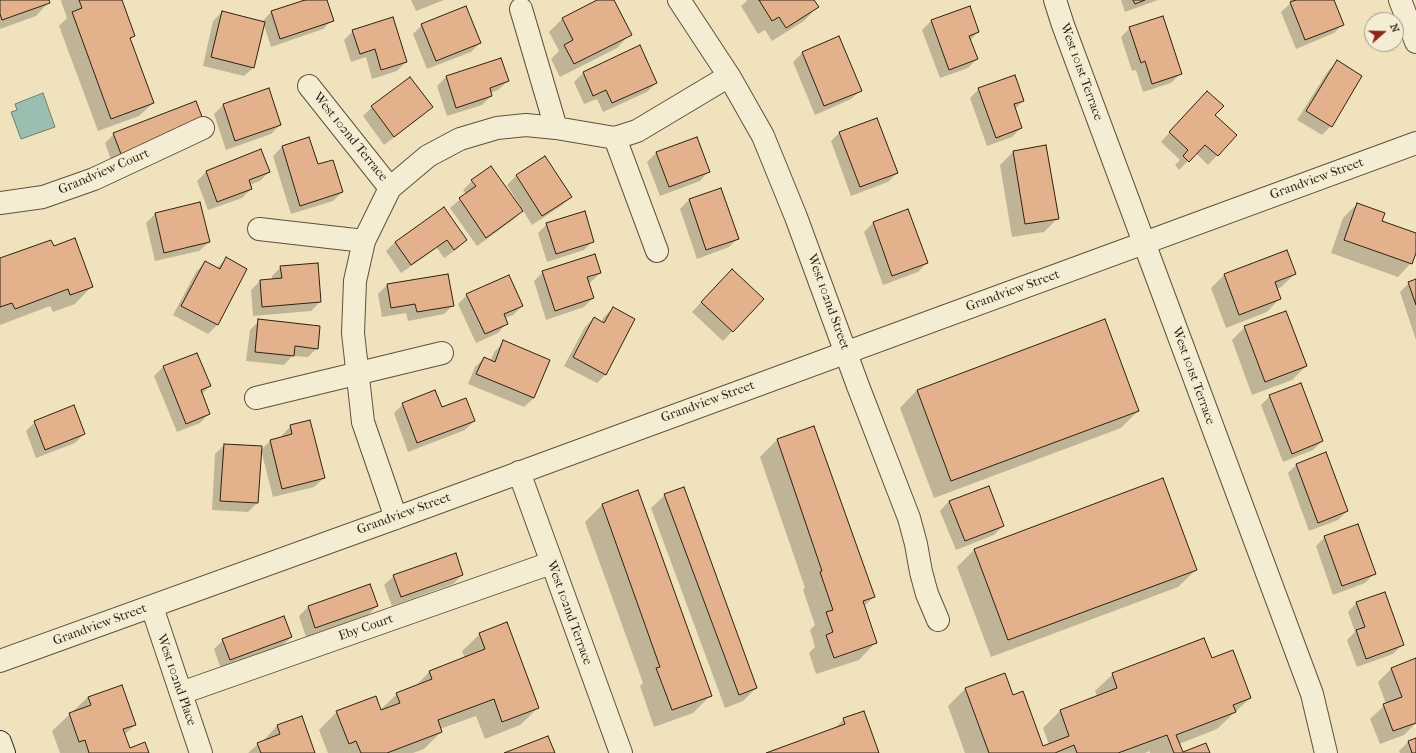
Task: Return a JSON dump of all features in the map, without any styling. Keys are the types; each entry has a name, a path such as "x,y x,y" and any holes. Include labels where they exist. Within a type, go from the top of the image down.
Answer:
{"street":[{"name":"West 102nd Street","path":"679,0 728,76 763,136 796,217 910,518 927,594 938,620"},
{"name":"West 101st Terrace","path":"1055,0 1312,694 1326,753"},
{"path":"1400,0 1416,42"},
{"path":"521,9 556,128"},
{"name":"West 102nd Terrace","path":"396,518 363,422 353,334 355,281 364,241 390,188 428,156 460,139 497,128 526,125 556,128 615,138 638,131 728,76"},
{"name":"West 102nd Terrace","path":"309,86 390,188"},
{"name":"Grandview Court","path":"0,203 43,198 94,178 203,128"},
{"path":"615,138 657,251"},
{"name":"Grandview Street","path":"0,660 152,607 396,518 1416,143"},
{"path":"259,230 364,241"},
{"path":"256,398 442,353"},
{"name":"West 102nd Terrace","path":"519,472 621,753"},
{"name":"Eby Court","path":"181,694 551,563"},
{"name":"West 102nd Place","path":"152,607 201,753"},
{"path":"0,742 4,753"}],"shaded area":[{"path":"43,93 55,127 21,139 11,112 17,110 15,104"}],"building":[{"path":"0,0 49,0 50,3 2,20 0,14"},
{"path":"79,0 122,0 135,36 130,38 154,103 111,119 72,12 82,8"},
{"path":"305,0 327,0 334,21 280,39 271,11"},
{"path":"597,0 614,0 632,35 574,64 564,45 573,40 562,18"},
{"path":"759,0 814,0 819,7 786,28 779,17 772,21"},
{"path":"1133,0 1145,0 1135,4"},
{"path":"1296,0 1334,0 1344,25 1305,40 1290,2"},
{"path":"466,6 481,43 436,61 421,24"},
{"path":"970,6 979,32 969,36 978,59 949,70 931,20"},
{"path":"222,11 265,22 254,68 211,57"},
{"path":"1163,16 1182,74 1152,84 1145,61 1141,63 1129,27"},
{"path":"393,17 407,62 381,70 375,49 360,54 352,30"},
{"path":"839,36 862,91 824,106 802,52"},
{"path":"640,45 657,83 612,103 606,90 593,96 583,72"},
{"path":"501,58 509,81 490,88 492,96 456,108 446,76"},
{"path":"1337,60 1362,76 1332,127 1306,111"},
{"path":"1015,75 1024,101 1014,104 1022,128 996,138 978,88"},
{"path":"410,77 433,107 394,137 371,106"},
{"path":"269,88 281,125 235,141 223,104"},
{"path":"1207,91 1224,106 1215,115 1237,135 1218,156 1205,145 1189,162 1183,156 1188,150 1169,132"},
{"path":"196,101 204,122 121,154 113,133"},
{"path":"877,118 898,173 860,187 839,132"},
{"path":"309,137 318,164 333,160 343,192 300,206 282,146"},
{"path":"697,137 710,172 669,187 656,152"},
{"path":"1046,145 1059,219 1025,224 1013,151"},
{"path":"261,149 270,172 249,180 252,189 217,202 206,171"},
{"path":"545,156 572,197 542,216 516,175"},
{"path":"491,166 523,211 486,238 459,198 476,186 471,180"},
{"path":"721,188 739,239 706,250 689,199"},
{"path":"200,202 210,242 164,253 155,213"},
{"path":"1357,203 1385,213 1382,221 1416,233 1416,253 1412,264 1344,240"},
{"path":"444,207 467,240 454,250 447,240 411,265 395,242"},
{"path":"908,209 928,263 892,276 873,222"},
{"path":"585,211 594,242 556,254 546,223"},
{"path":"75,238 93,287 70,295 68,289 15,309 12,303 0,307 0,258 51,240 54,246"},
{"path":"1287,250 1296,274 1275,282 1281,299 1239,315 1224,274"},
{"path":"595,254 601,273 587,277 594,298 555,311 542,271"},
{"path":"226,257 247,269 218,325 181,306 205,261 220,269"},
{"path":"318,263 321,302 262,307 260,280 282,278 280,266"},
{"path":"732,269 764,299 733,332 701,302"},
{"path":"448,274 454,306 417,312 415,304 391,308 387,284"},
{"path":"509,275 523,306 504,314 508,324 485,334 466,294"},
{"path":"1416,279 1416,305 1408,282"},
{"path":"613,307 635,319 606,375 573,357 594,317 604,323"},
{"path":"1286,311 1307,366 1265,382 1244,326"},
{"path":"258,319 320,326 318,349 295,346 294,356 255,352"},
{"path":"1105,319 1139,411 951,481 917,390"},
{"path":"503,340 550,360 534,398 476,374 484,357 495,362"},
{"path":"197,353 211,386 201,390 210,414 186,424 163,366"},
{"path":"1301,383 1323,441 1292,454 1269,395"},
{"path":"435,390 442,407 466,398 475,421 417,443 402,403"},
{"path":"74,405 85,434 45,450 34,421"},
{"path":"310,420 325,478 282,489 270,440 292,434 290,425"},
{"path":"814,426 875,597 863,601 877,643 834,658 826,635 833,632 826,612 833,610 820,572 822,571 777,439"},
{"path":"224,444 262,446 258,503 220,501"},
{"path":"1326,452 1348,511 1318,523 1296,464"},
{"path":"1163,478 1197,570 1008,640 974,549"},
{"path":"989,486 1004,526 965,541 949,501"},
{"path":"684,487 757,688 739,695 664,494"},
{"path":"638,490 712,696 672,710 656,668 660,667 602,504"},
{"path":"1358,524 1376,574 1342,586 1324,536"},
{"path":"456,553 463,575 401,597 393,575"},
{"path":"370,584 378,606 315,628 308,606"},
{"path":"1385,592 1404,645 1366,659 1356,630 1365,627 1356,602"},
{"path":"284,616 292,637 230,660 222,639"},
{"path":"507,622 539,708 502,722 494,699 438,720 442,732 387,753 361,753 356,741 349,744 336,711 376,696 381,710 400,703 396,693 432,679 429,671 485,649 479,633"},
{"path":"1204,638 1212,658 1233,650 1251,698 1233,705 1236,712 1176,735 1183,752 1206,743 1210,753 1174,753 1167,735 1118,753 1077,753 1074,745 1055,753 989,753 965,688 1005,673 1013,695 1023,691 1043,746 1069,736 1060,710 1117,688 1112,673"},
{"path":"1416,658 1416,723 1393,731 1383,704 1402,697 1391,668"},
{"path":"122,685 136,725 123,729 130,748 145,742 149,753 89,753 85,740 79,742 69,713 91,705 88,697"},
{"path":"864,711 879,753 766,753 845,724 843,718"},
{"path":"302,716 315,753 261,753 257,743 280,734 277,725"},
{"path":"548,736 555,753 504,753"},
{"path":"1416,738 1416,753 1412,753 1408,741"}]}
